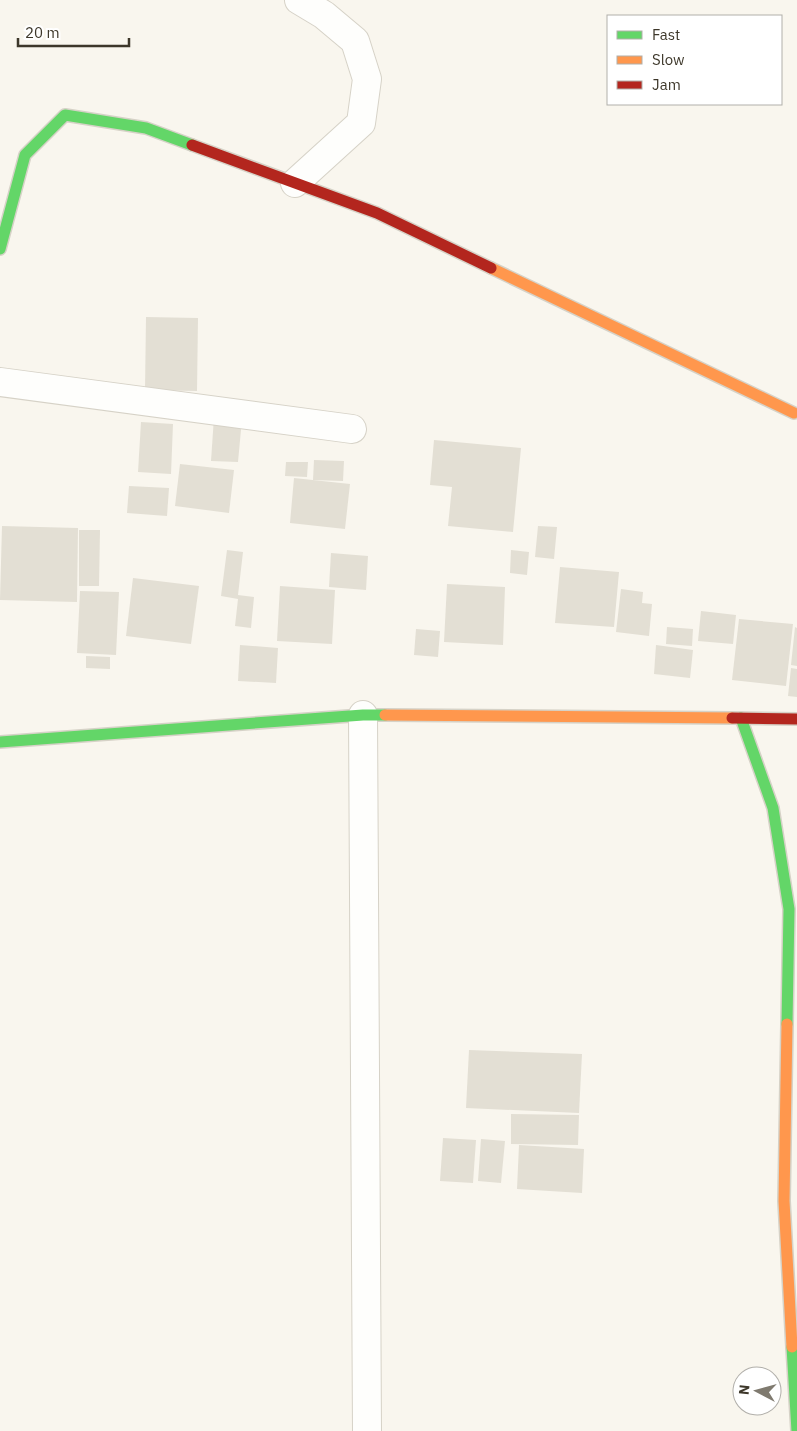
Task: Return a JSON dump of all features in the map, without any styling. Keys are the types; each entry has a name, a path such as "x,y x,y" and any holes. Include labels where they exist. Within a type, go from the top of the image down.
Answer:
{"street":[{"path":"295,183 361,123 367,79 354,41 324,15 299,0"},
{"path":"0,249 25,155 65,115 146,128 377,213 794,413"},
{"path":"0,382 352,429"},
{"path":"363,716 368,1431"},
{"path":"0,742 363,716 797,719"},
{"path":"741,718 773,808 790,909 784,1201 797,1431"}],"building":[{"path":"146,317 198,318 197,391 145,390"},
{"path":"214,417 242,419 238,462 211,461"},
{"path":"141,422 173,424 171,474 138,472"},
{"path":"434,440 521,448 513,532 448,526 452,487 430,485"},
{"path":"314,460 344,461 343,481 313,480"},
{"path":"286,462 308,462 307,477 285,476"},
{"path":"180,464 234,470 229,513 175,506"},
{"path":"294,478 350,484 345,529 290,523"},
{"path":"129,486 169,488 167,516 127,513"},
{"path":"2,526 78,528 77,602 0,600"},
{"path":"538,526 557,527 554,559 535,557"},
{"path":"79,530 100,530 99,586 79,586"},
{"path":"227,550 243,552 238,595 254,597 251,628 235,626 238,599 221,596"},
{"path":"511,550 529,552 527,575 510,573"},
{"path":"331,553 368,556 366,590 329,587"},
{"path":"560,567 619,572 614,627 555,623"},
{"path":"133,578 199,586 191,644 126,636"},
{"path":"447,584 505,587 503,645 444,642"},
{"path":"280,586 335,590 332,644 277,641"},
{"path":"621,589 643,592 642,603 652,604 649,636 616,632"},
{"path":"80,591 119,592 116,655 77,653"},
{"path":"701,611 736,615 733,644 698,641"},
{"path":"739,619 793,624 786,686 732,680"},
{"path":"667,627 693,629 692,646 666,644"},
{"path":"795,627 797,628 797,666 791,665"},
{"path":"416,629 440,631 438,657 414,655"},
{"path":"240,645 278,648 276,683 238,681"},
{"path":"656,645 693,650 690,678 654,674"},
{"path":"86,656 110,657 110,669 86,668"},
{"path":"791,668 797,669 797,697 788,696"},
{"path":"469,1050 582,1054 579,1113 466,1108"},
{"path":"511,1114 579,1115 578,1145 511,1144"},
{"path":"443,1138 476,1140 473,1183 440,1181"},
{"path":"481,1139 505,1141 501,1183 478,1181"},
{"path":"519,1145 584,1149 582,1193 517,1189"}],"traffic: fast":[{"path":"0,249 25,155 65,115 146,128 192,145"},
{"path":"0,742 363,715 385,715"},
{"path":"741,718 773,808 789,909 787,1024"},
{"path":"792,1347 797,1431"}],"traffic: slow":[{"path":"491,268 794,413"},
{"path":"385,715 732,718"},
{"path":"787,1024 784,1201 792,1347"}],"traffic: jam":[{"path":"192,145 377,213 491,268"},
{"path":"732,718 797,719"}]}
